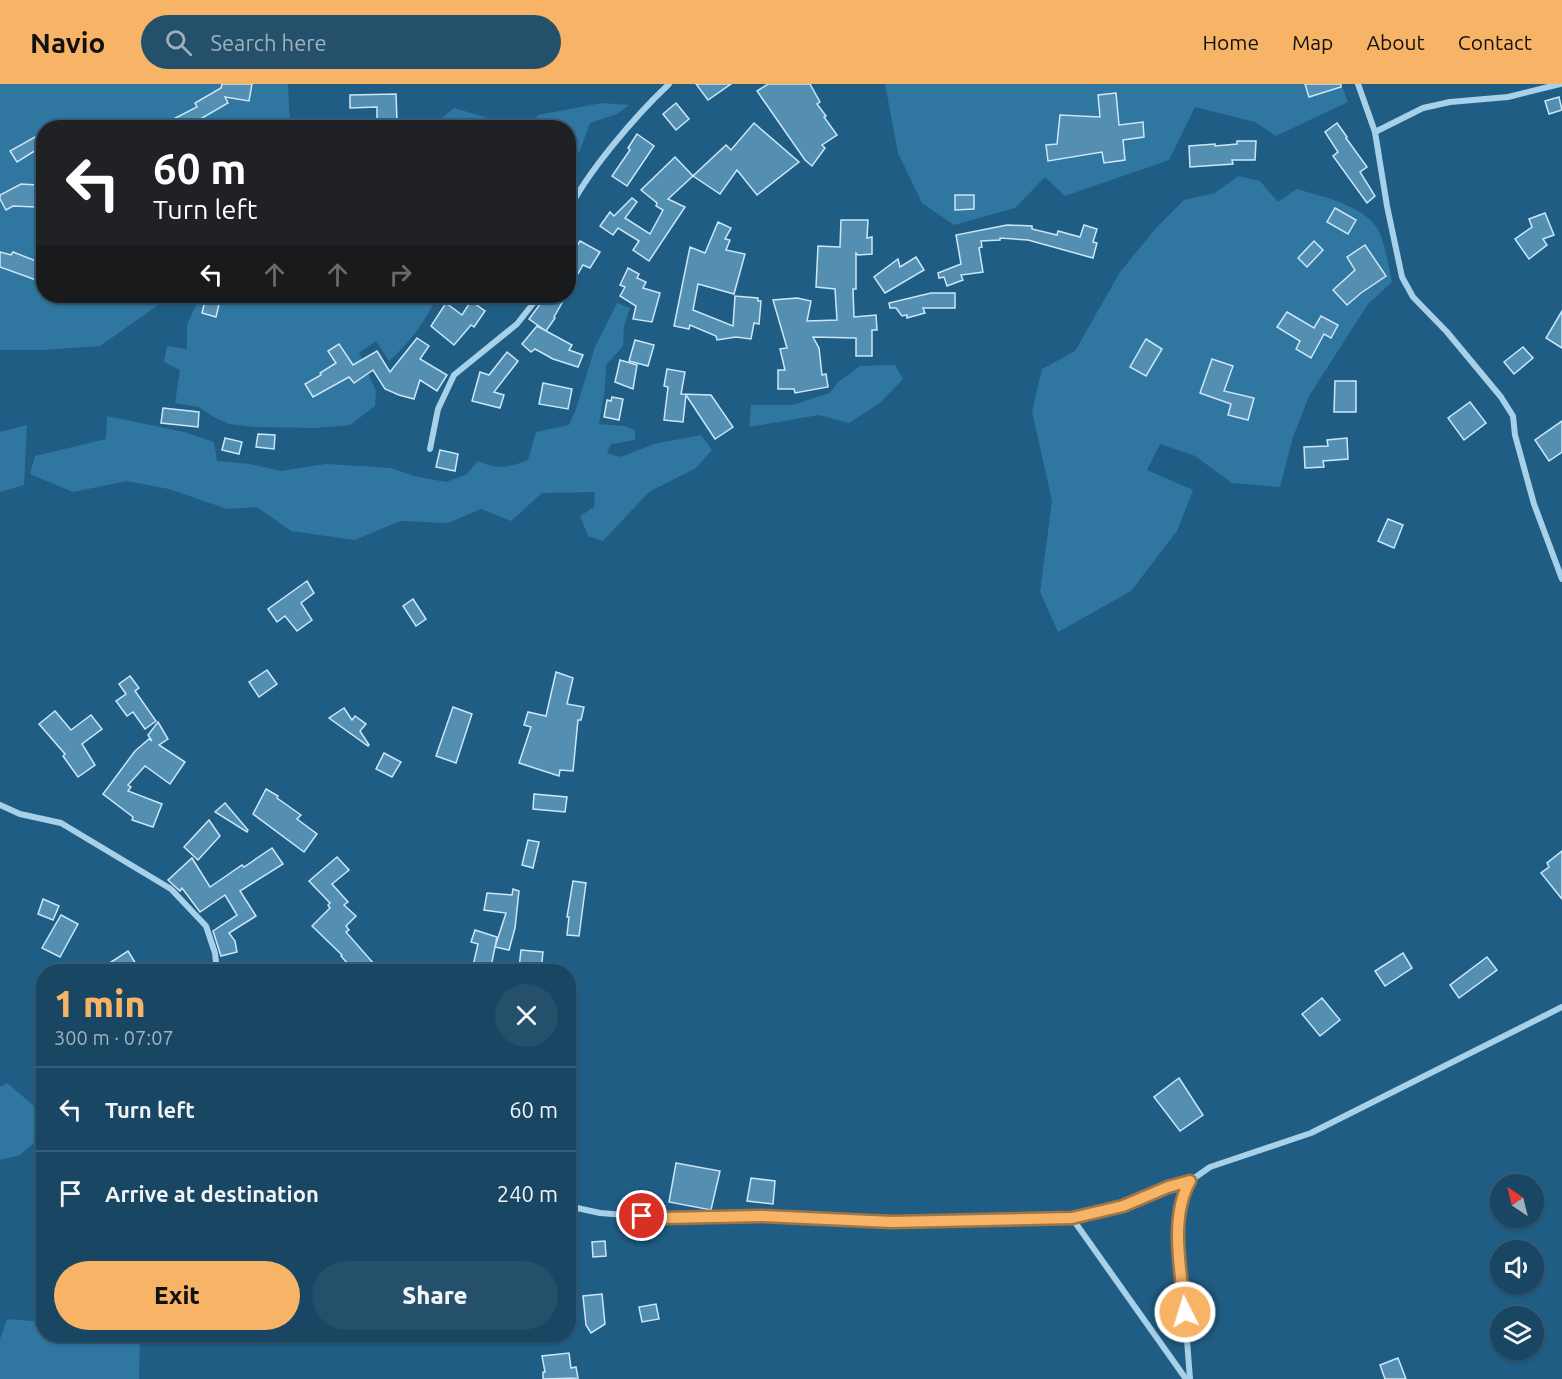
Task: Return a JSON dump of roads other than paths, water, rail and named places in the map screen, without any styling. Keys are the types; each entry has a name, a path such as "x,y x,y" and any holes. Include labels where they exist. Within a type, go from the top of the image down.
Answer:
{"street":[{"path":"576,198 592,173 669,84"},
{"path":"1358,84 1376,132 1401,277 1413,297 1447,332 1501,397 1513,416 1515,435 1534,504 1562,579"},
{"path":"1376,132 1423,108 1450,102 1508,97 1560,84"},
{"path":"430,449 438,409 454,375 517,324 534,303"},
{"path":"0,805 20,813 61,823 171,890 206,926 216,964"},
{"path":"576,1208 600,1214 663,1218 762,1216 892,1222 1072,1218 1123,1206 1168,1187 1190,1181 1210,1167 1311,1133 1562,1007"},
{"path":"1187,1379 1178,1223 1182,1195 1190,1181"},
{"path":"1072,1218 1187,1379"}]}
